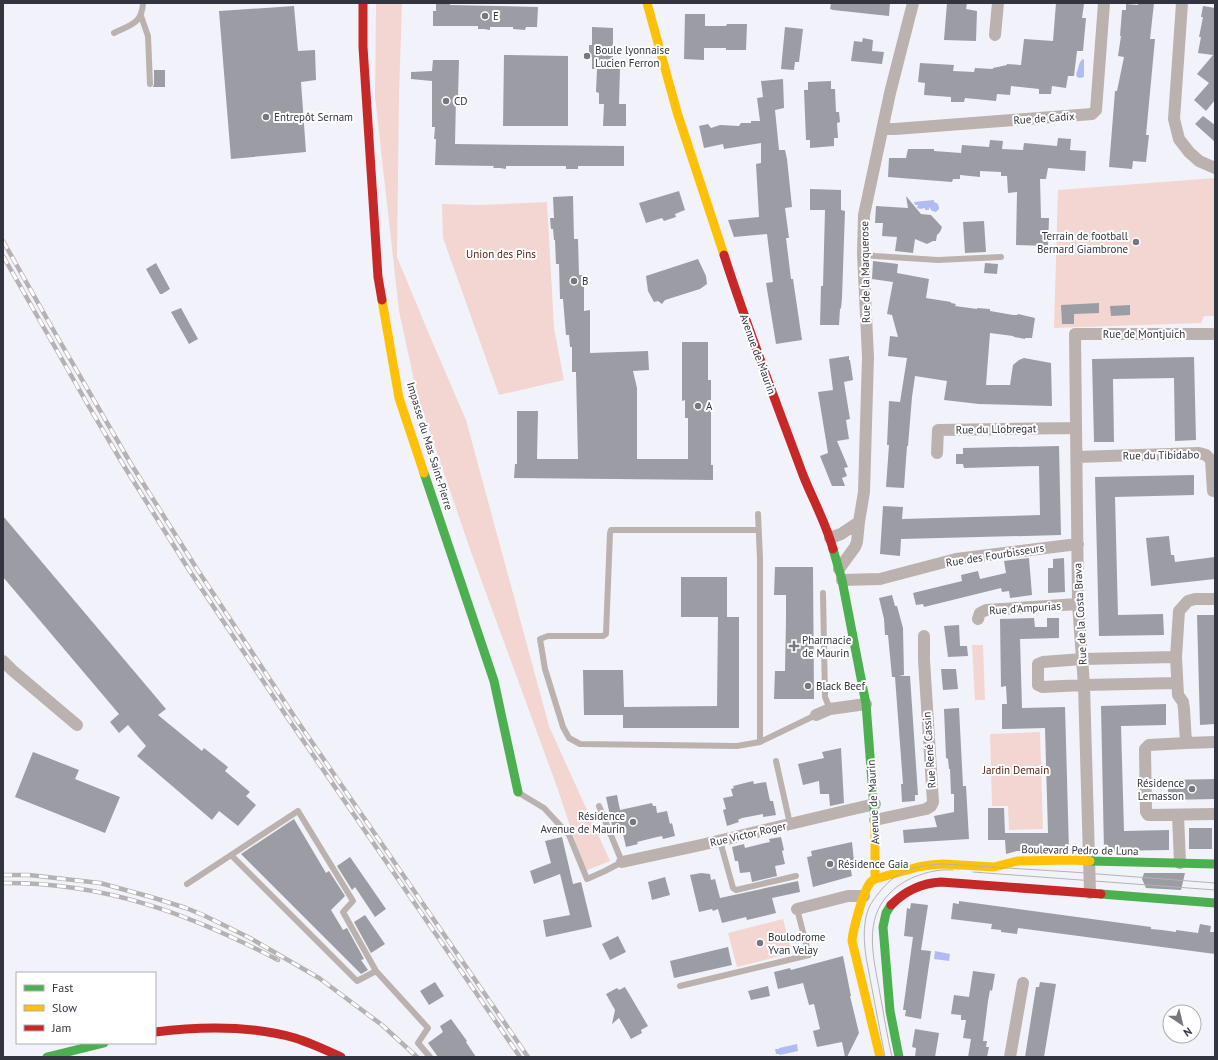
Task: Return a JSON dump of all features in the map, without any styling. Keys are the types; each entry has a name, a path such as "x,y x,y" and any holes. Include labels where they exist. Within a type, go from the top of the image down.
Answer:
{"street":[{"name":"Impasse du Mas Saint-Pierre","path":"363,3 363,47 378,277 399,398 494,681 518,792"},
{"name":"Avenue de Maurin","path":"646,3 677,112 740,305 810,493 830,538 840,574 866,704 876,820 875,879"},
{"name":"Rue de la Marquerose","path":"840,574 857,542 864,492 868,357 864,215 884,128 890,93 913,3"},
{"path":"995,35 998,3"},
{"name":"Rue de Cadix","path":"884,128 903,128 1092,114 1096,110 1104,3"},
{"path":"1182,3 1174,119 1179,139 1189,152 1199,161 1215,168"},
{"name":"Rue de Montjuich","path":"1075,334 1212,334"},
{"name":"Rue de la Costa Brava","path":"1075,334 1078,604 1084,685 1090,893"},
{"name":"Rue du Llobregat","path":"937,453 938,430 1076,428"},
{"name":"Rue du Tibidabo","path":"1077,457 1192,454 1206,455 1211,460 1213,492"},
{"path":"830,538 841,534 859,522"},
{"name":"Rue des Fourbisseurs","path":"840,574 880,579 956,559 1078,544"},
{"path":"1186,743 1183,702 1178,695 1177,683 1176,657 1179,611 1188,601 1195,599 1215,598"},
{"name":"Rue d'Ampurias","path":"978,619 980,613 986,610 1078,604"},
{"name":"Rue René Cassin","path":"876,820 926,809 931,806 933,802 924,660 924,636"},
{"path":"1176,657 1082,659 1043,662 1038,664 1038,685 1042,687 1177,683"},
{"path":"3,661 78,725"},
{"path":"816,715 830,710 866,704"},
{"path":"1215,742 1149,745 1145,749 1146,812 1148,815 1215,814"},
{"name":"Rue Victor Roger","path":"622,862 720,841 875,804"},
{"path":"1178,815 1180,863"},
{"name":"Boulevard Pedro de Luna","path":"875,879 898,872 930,865 943,864 994,867 1017,861 1072,860 1215,864"},
{"path":"875,879 870,883 884,917 883,927 890,1011 899,1057"},
{"path":"797,909 848,896 877,902 896,900 919,886 944,882 1215,903"},
{"path":"877,902 853,931 852,941 880,1057"},
{"path":"1010,1057 1023,983"},
{"path":"156,1032 200,1027 242,1028 268,1032 309,1042 341,1057"},
{"path":"47,1057 100,1044"}],"lane":[{"path":"143,3 141,16 148,36 150,84"},
{"path":"114,33 133,24 141,16"},
{"path":"864,254 938,260 1001,257"},
{"path":"758,514 760,559 760,742"},
{"path":"758,530 611,530 606,634 603,636 548,636 540,638 545,669 562,726 569,738 580,744 737,746 760,742 816,715"},
{"path":"823,593 825,697 830,710"},
{"path":"776,761 790,824"},
{"path":"518,792 544,808 569,835 586,879 622,862 599,806"},
{"path":"187,884 298,811 353,901 343,912 376,971 428,1028 418,1043 429,1056"},
{"path":"720,841 733,888 736,890 796,876"},
{"path":"231,855 357,981 376,971"},
{"path":"680,986 809,955 797,909"}],"green space":[{"path":"376,3 402,3 397,257 466,420 549,726 610,861 585,871 557,787 471,552 417,394 399,311 375,96"},
{"name":"Terrain de football Bernard Giambrone","path":"1215,178 1215,316 1204,316 1201,323 1054,328 1058,190"},
{"name":"Union des Pins","path":"547,202 554,328 564,380 499,395 443,238 442,204 481,205"},
{"path":"972,645 983,645 985,700 975,700"},
{"name":"Jardin Demain","path":"1040,732 1043,829 1009,830 1008,806 992,806 990,734"},
{"name":"Boulodrome Yvan Velay","path":"783,919 792,953 737,967 728,933"}],"water":[{"path":"1083,59 1084,77 1080,78 1077,77 1076,74 1080,62"},
{"path":"934,200 934,202 939,206 939,209 936,212 932,211 929,207 929,210 925,210 925,208 917,208 918,205 915,205 914,202"},
{"path":"935,951 950,954 949,961 934,959"},
{"path":"797,1044 798,1051 780,1055 776,1054 775,1049"}],"building":[{"name":"E","path":"436,3 450,3 450,5 538,7 537,27 526,27 525,30 513,29 513,27 490,27 490,30 478,29 478,26 433,26 433,11 436,11"},
{"path":"831,3 890,3 889,16 833,10 830,9"},
{"path":"947,3 967,3 966,9 977,11 976,41 944,40"},
{"path":"1056,3 1084,4 1082,18 1086,18 1083,51 1077,51 1074,76 1068,76 1066,88 1052,86 1051,94 1039,94 1039,89 1011,86 1010,95 997,94 996,101 965,98 964,102 951,102 951,97 924,95 925,83 918,82 920,63 954,65 953,71 974,72 975,68 993,69 1007,64 1021,65 1024,39 1053,41"},
{"path":"1138,3 1154,3 1150,39 1155,39 1146,135 1149,135 1146,162 1133,161 1132,169 1109,167 1115,91 1117,91 1124,57 1118,56 1121,36 1122,10 1126,10 1126,4 1138,5"},
{"name":"Entrepôt Sernam","path":"294,6 298,51 315,50 316,80 301,82 306,152 231,159 219,11"},
{"path":"1203,6 1215,8 1215,100 1206,111 1194,100 1209,83 1197,74 1213,55 1198,53 1201,37 1199,37 1203,17 1201,17"},
{"path":"685,14 705,14 705,26 747,24 746,50 704,48 704,60 684,59"},
{"path":"592,27 613,28 613,69 620,69 619,104 626,104 626,126 603,126 604,104 599,104 599,93 596,92 597,69 592,69 592,57 589,57 589,45 592,45"},
{"path":"785,27 803,29 799,62 795,62 794,70 781,69"},
{"path":"863,38 873,40 872,51 884,52 882,64 851,61 854,41 862,42"},
{"path":"504,55 568,56 568,126 503,126"},
{"name":"CD","path":"433,60 459,60 455,144 624,146 624,166 578,166 578,169 566,169 566,166 506,166 506,169 493,168 494,166 435,165 436,139 434,139 435,127 432,127 432,81 411,79 411,72 432,71"},
{"path":"154,70 165,70 165,87 153,87"},
{"path":"783,79 784,108 775,110 779,150 785,150 787,159 792,207 785,208 789,238 786,238 791,279 793,279 802,340 776,344 766,283 773,282 767,234 734,237 728,220 759,217 756,164 761,163 761,143 724,149 723,144 704,148 699,126 708,124 711,128 720,125 739,126 741,123 760,121 757,98 763,97 761,81"},
{"path":"831,81 831,89 835,89 836,112 839,112 840,122 837,123 838,138 834,138 834,146 810,148 810,140 806,140 804,90 808,90 808,82"},
{"path":"1203,116 1215,125 1215,142 1195,124"},
{"path":"1058,138 1071,139 1070,150 1086,151 1085,171 1048,168 1046,179 1040,179 1041,218 1049,218 1048,246 1016,245 1017,192 1008,193 1007,176 1001,176 1001,172 980,171 980,177 960,175 960,179 953,179 952,182 888,177 889,158 906,158 908,149 934,149 934,151 961,153 962,145 989,147 990,140 1003,141 1002,149 1023,150 1024,143 1057,146"},
{"path":"810,189 841,190 841,210 845,211 842,298 839,325 820,325 821,286 823,286 825,210 810,210"},
{"path":"679,191 685,210 675,214 676,217 664,221 662,218 646,223 639,203"},
{"path":"573,196 574,239 578,239 579,275 584,275 584,311 590,310 590,353 648,351 649,370 633,371 637,388 637,459 688,459 688,418 685,418 685,400 682,401 682,342 708,342 708,380 711,380 711,465 713,465 713,480 514,478 515,464 517,464 517,411 538,411 537,459 578,459 576,372 572,372 572,347 570,347 569,335 566,335 563,299 560,299 559,264 556,264 555,240 553,229 551,229 550,218 554,218 553,197"},
{"path":"906,196 921,214 931,215 942,227 937,235 936,241 927,244 915,239 913,253 895,251 897,237 882,236 883,223 875,223 876,206 908,208"},
{"path":"984,221 986,252 965,253 963,222"},
{"path":"698,259 706,276 707,284 700,289 665,300 662,304 658,301 654,302 648,291 646,276"},
{"path":"873,261 898,264 897,273 929,279 926,298 951,302 956,304 955,306 990,309 990,311 1013,315 1018,314 1035,318 1032,338 1025,339 990,333 986,385 1010,385 1013,365 1024,358 1051,363 1052,406 979,404 944,400 947,381 915,376 904,488 886,487 889,445 887,445 889,401 900,402 907,358 888,356 890,336 898,337 892,315 887,314 893,282 872,279"},
{"path":"156,263 170,289 162,294 160,294 146,269"},
{"path":"985,263 998,264 997,274 984,273"},
{"path":"1099,303 1099,313 1074,314 1074,324 1062,324 1061,305"},
{"path":"1130,305 1130,315 1111,316 1110,306"},
{"path":"181,308 198,339 189,344 171,312"},
{"path":"849,356 853,380 844,382 850,419 846,420 849,439 837,441 848,467 844,468 847,476 842,478 845,486 832,486 820,456 828,453 818,392 833,390 829,359"},
{"path":"1194,357 1196,440 1175,441 1174,378 1113,379 1114,442 1094,442 1092,359"},
{"path":"1059,446 1061,535 901,539 900,556 880,554 883,506 903,507 902,519 1040,515 1039,466 964,468 963,464 956,464 956,454 963,454 963,448"},
{"path":"1194,475 1194,495 1115,497 1118,615 1163,614 1164,635 1099,636 1095,477"},
{"path":"3,516 166,709 158,715 202,751 204,748 228,767 225,771 250,792 246,796 256,805 238,826 219,811 212,820 137,756 146,746 128,725 119,733 110,722 119,714 3,577"},
{"path":"1169,536 1171,555 1174,555 1175,562 1215,557 1215,579 1151,586 1146,538"},
{"path":"1029,558 1032,595 1010,598 1009,591 1002,592 1001,588 924,607 923,604 916,605 913,593 962,581 961,575 978,571 980,579 1006,573 1004,561"},
{"path":"1064,558 1065,592 1048,593 1048,568 1053,568 1053,559"},
{"path":"775,567 813,567 814,699 774,699 775,671 785,671 786,619 786,595 774,595"},
{"path":"681,577 727,577 727,617 739,617 739,728 623,728 623,715 584,715 583,670 623,670 624,707 717,706 718,617 681,617"},
{"path":"892,595 895,606 897,606 903,628 904,675 899,676 910,676 918,795 915,795 915,801 902,802 901,784 903,784 895,677 892,677 888,635 885,635 884,619 879,598"},
{"path":"1197,615 1215,615 1215,724 1200,725"},
{"path":"1034,618 1035,627 1047,627 1047,618 1059,618 1059,638 1020,639 1022,708 1065,707 1069,850 1017,851 1006,854 1005,840 988,840 988,808 1004,808 1005,833 1048,833 1045,728 1002,729 1002,704 1007,704 1006,686 1001,687 1000,619"},
{"path":"959,625 960,646 967,646 968,656 948,657 944,626"},
{"path":"941,669 956,669 958,689 943,690"},
{"path":"1166,704 1166,725 1121,726 1124,831 1169,830 1169,850 1104,851 1101,706"},
{"path":"959,708 963,786 966,786 969,839 904,843 903,830 937,827 934,816 954,812 954,794 951,794 950,769 948,759 946,758 944,709"},
{"path":"841,748 844,803 830,806 829,794 820,794 819,781 803,785 798,764 824,758 822,752"},
{"path":"33,752 79,770 75,779 120,797 105,833 15,797"},
{"name":"Résidence Lemasson","path":"1215,779 1215,799 1168,800 1168,780"},
{"path":"753,781 754,784 766,782 770,801 773,801 776,815 763,817 763,814 742,818 738,820 739,822 727,826 723,810 726,809 723,798 733,796 731,789 734,788 733,786"},
{"name":"Résidence Avenue de Maurin","path":"617,795 620,810 652,803 653,806 656,806 657,813 667,811 675,836 663,839 662,836 657,837 637,842 638,844 626,847 623,834 617,835 616,830 614,830 612,825 606,797"},
{"path":"294,819 326,873 329,871 345,896 331,910 343,930 347,928 364,959 361,960 368,970 361,974 241,854"},
{"path":"1189,828 1212,828 1212,849 1189,849"},
{"path":"562,837 573,884 581,882 592,927 546,937 543,920 570,915 560,874 534,884 530,871 551,863 545,841"},
{"path":"781,837 785,864 775,866 777,876 752,882 750,872 740,873 738,861 735,861 732,847 744,844 745,848 770,842 769,839"},
{"name":"Résidence Gaia","path":"852,842 854,861 851,862 850,866 852,876 813,887 807,857 812,856 811,851"},
{"path":"350,857 386,909 375,917 355,887 352,890 337,866"},
{"path":"701,873 710,874 711,880 715,879 720,898 798,881 800,892 772,898 776,913 747,920 746,917 722,923 718,909 699,912 690,875"},
{"path":"1144,873 1185,873 1181,890 1146,888 1142,879"},
{"path":"665,877 670,895 652,900 648,882"},
{"path":"959,901 1151,927 1151,929 1176,932 1176,930 1198,933 1200,924 1211,926 1210,932 1215,932 1215,954 1018,928 1017,934 1001,932 1001,930 991,929 992,924 951,919 953,903 959,904"},
{"path":"911,903 928,905 921,950 931,951 921,1019 905,1016 906,1010 903,1010 913,937 904,936 907,908 910,909"},
{"path":"365,915 385,944 371,953 354,922"},
{"path":"618,936 626,952 610,960 602,944"},
{"path":"728,947 732,965 674,978 670,961"},
{"path":"843,956 850,996 859,1033 847,1057 845,1057 842,1042 817,1047 813,1031 820,1029 814,1004 809,1005 803,983 778,989 774,972 790,968 791,970"},
{"path":"973,971 995,974 992,991 990,990 988,1001 983,1041 987,1041 986,1047 989,1047 987,1057 968,1057 971,1039 963,1038 966,1020 961,1020 961,1015 951,1014 954,995 969,997"},
{"path":"435,982 444,996 429,1005 420,991"},
{"path":"1040,982 1056,984 1044,1057 1025,1057 1036,987 1039,987"},
{"path":"768,986 770,996 751,1000 748,991"},
{"path":"625,987 648,1026 641,1030 642,1033 631,1039 619,1018 612,1024 615,1010 606,994 617,988 619,990"},
{"path":"451,1019 467,1041 466,1042 476,1057 438,1057 428,1043 443,1032 440,1026"},
{"path":"915,1029 939,1033 935,1057 915,1057 916,1048 912,1047"}],"tram line":[{"path":"885,1057 866,957 864,930 867,913 871,903 891,880 906,871 923,866 943,864 1215,883"},
{"path":"892,1057 873,953 872,940 876,914 882,903 896,887 914,877 928,872 953,870"},
{"path":"973,872 1215,890"}],"railway":[{"path":"3,241 131,464 195,566 294,716 528,1057"},
{"path":"3,256 124,466 189,570 289,720 520,1057"},
{"path":"3,875 29,875 100,883 151,897 203,915 250,938 319,978 382,1025 417,1057"},
{"path":"3,883 40,884 76,888 145,904 212,928 278,960"}],"traffic: fast":[{"path":"424,473 494,681 518,792"},
{"path":"833,549 842,580 866,704 875,821"},
{"path":"1090,861 1215,864"},
{"path":"1101,894 1215,903"},
{"path":"891,905 886,913 883,927 890,1011 899,1057"},
{"path":"47,1057 100,1044"}],"traffic: slow":[{"path":"647,3 677,112 724,255"},
{"path":"382,300 399,398 424,473"},
{"path":"875,821 875,879 870,882 861,902 852,941 880,1057"},
{"path":"875,879 930,865 943,864 994,867 1017,861 1090,861"}],"traffic: jam":[{"path":"363,3 363,47 378,277 382,300"},
{"path":"724,255 772,393 833,549"},
{"path":"891,905 896,900 914,889 927,884 941,882 1101,894"},
{"path":"156,1032 208,1028 260,1031 295,1038 313,1044 341,1057"}],"place":[{"name":"E","path":"485,16"},
{"name":"Boule lyonnaise Lucien Ferron","path":"587,56"},
{"name":"CD","path":"446,101"},
{"name":"Entrepôt Sernam","path":"266,117"},
{"name":"Terrain de football Bernard Giambrone","path":"1136,242"},
{"name":"B","path":"574,281"},
{"name":"A","path":"698,406"},
{"name":"Pharmacie de Maurin","path":"794,646"},
{"name":"Black Beef","path":"808,686"},
{"name":"Résidence Lemasson","path":"1192,789"},
{"name":"Résidence Avenue de Maurin","path":"633,822"},
{"name":"Résidence Gaia","path":"830,864"},
{"name":"Boulodrome Yvan Velay","path":"760,943"}]}
